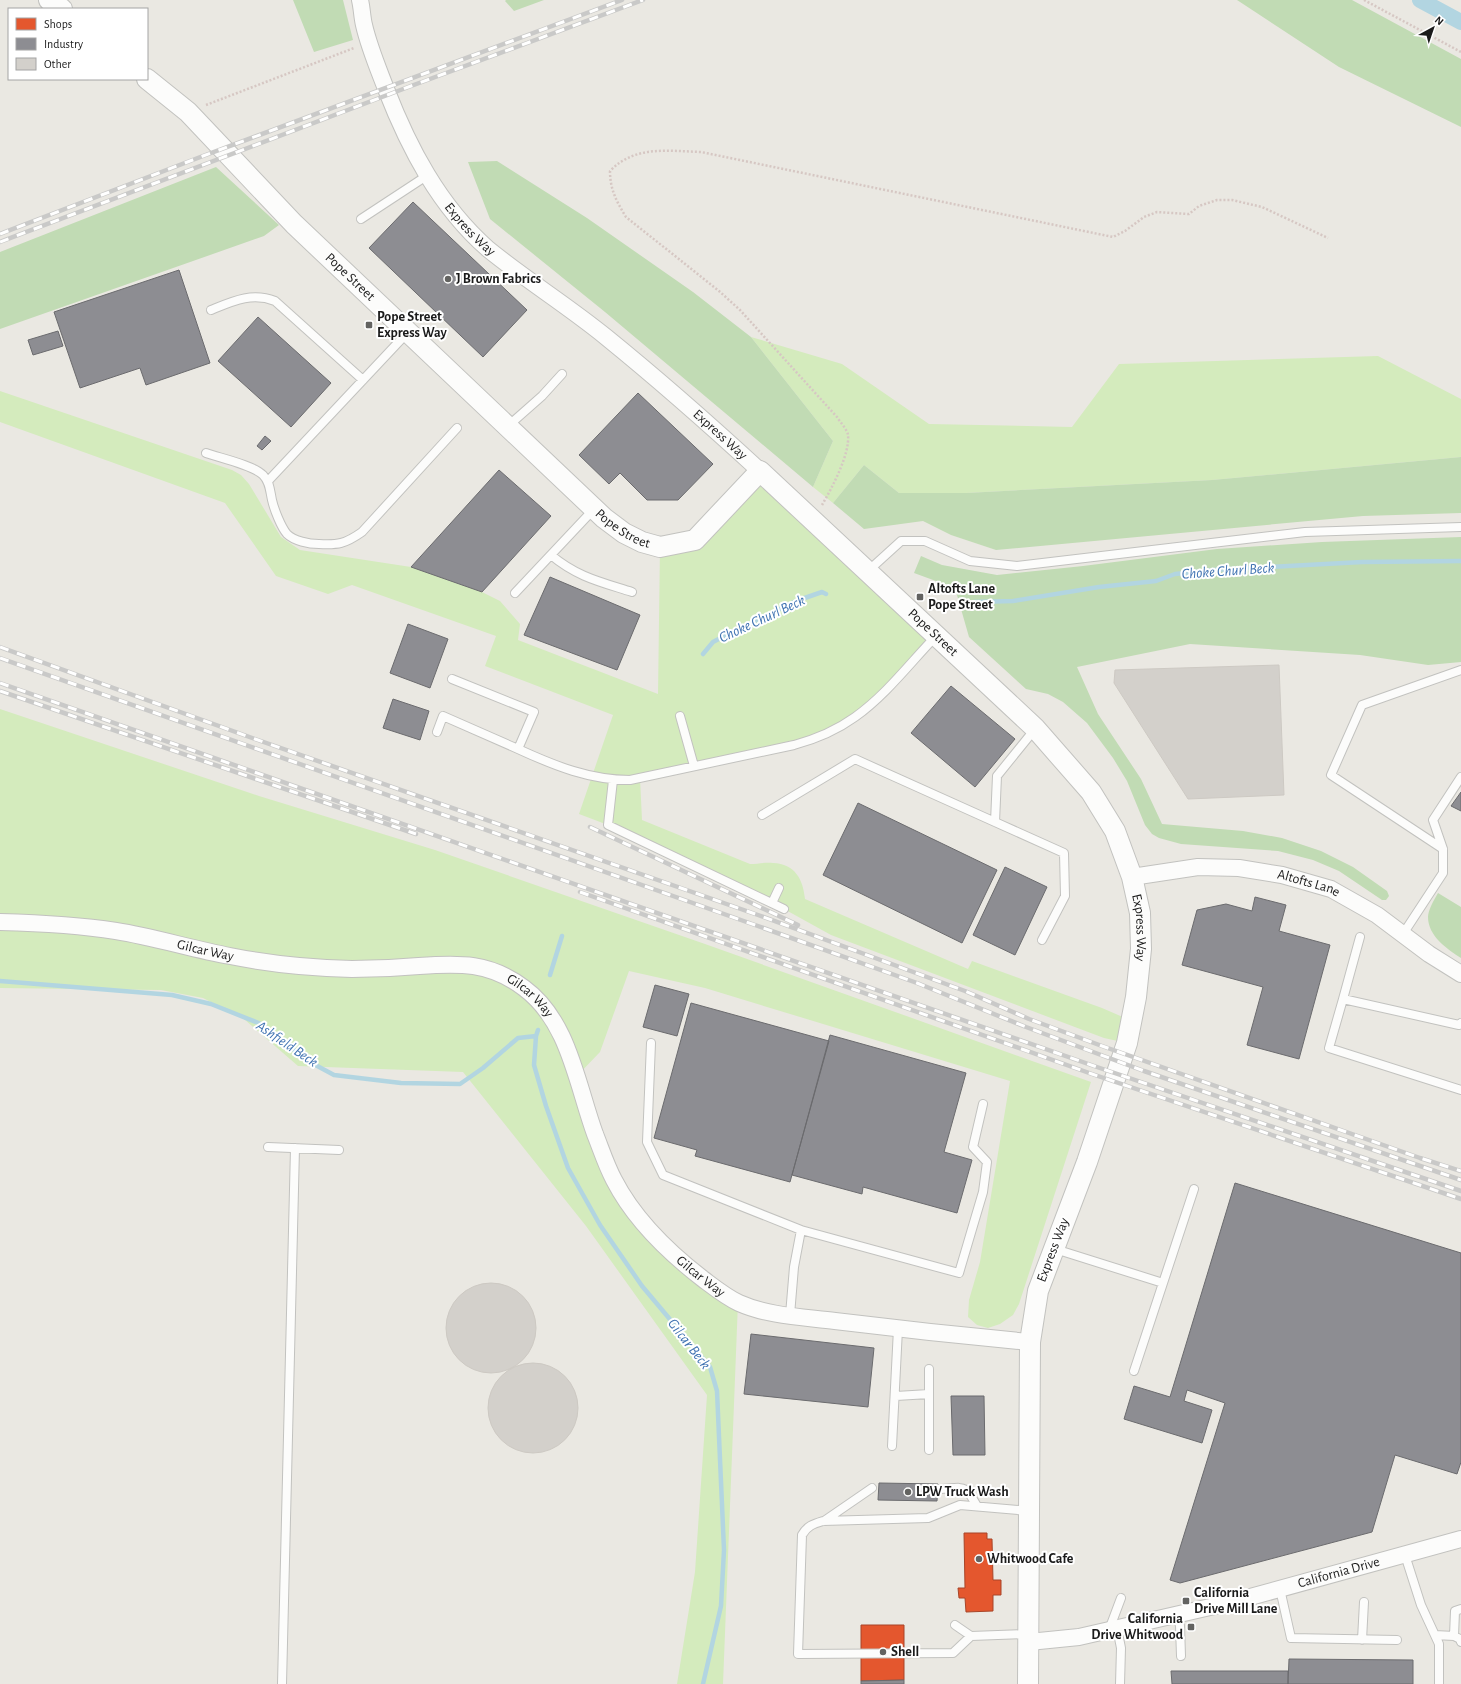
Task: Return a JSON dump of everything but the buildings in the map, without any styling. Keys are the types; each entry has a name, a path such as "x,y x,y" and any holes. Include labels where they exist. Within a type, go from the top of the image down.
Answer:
{"street":[{"path":"49,0 61,8"},
{"name":"Express Way","path":"360,0 364,26 398,120 436,189 462,223 488,248 628,355 702,418 760,471"},
{"name":"Pope Street","path":"148,79 188,112 294,224 594,508 624,533 642,542 660,547 696,540 760,471 1035,728 1092,792 1115,831 1132,878"},
{"name":"Altofts Lane","path":"1132,878 1198,867 1239,868 1282,875 1331,889 1377,915 1430,954 1461,974"},
{"name":"Express Way","path":"1029,1638 1030,1342 1038,1291 1086,1162 1127,1043 1136,997 1141,949 1140,913 1132,878"},
{"name":"Gilcar Way","path":"0,922 78,926 117,931 231,956 279,963 350,969 465,964 491,970 526,989 539,1001 558,1030 588,1116 613,1179 628,1204 668,1250 720,1292 755,1309 790,1315 898,1329 1030,1342"},
{"name":"California Drive","path":"1029,1638 1079,1637 1280,1589 1461,1539"},
{"path":"1028,1684 1029,1638"}],"lane":[{"path":"361,219 428,175"},
{"path":"210,310 243,298 258,297 275,301 363,380"},
{"path":"268,481 408,332"},
{"path":"508,426 542,396 562,374"},
{"path":"206,453 254,469 264,476 268,481 272,502 288,534 301,541 316,544 338,545 350,541 362,532 457,428"},
{"path":"516,593 594,508"},
{"path":"867,572 900,541 925,541 970,561 1017,566 1305,532 1461,527"},
{"path":"551,554 563,565 583,576 632,592"},
{"path":"437,732 443,716 539,759 584,775 613,780 630,780 794,745 816,738 833,730 855,717 876,700 936,636"},
{"path":"1443,849 1331,775 1362,705 1461,670"},
{"path":"452,679 534,712 518,749"},
{"path":"680,716 694,766"},
{"path":"995,822 997,776 1035,728"},
{"path":"762,815 855,759 1064,853 1065,896 1042,940"},
{"path":"1403,934 1443,872 1443,849 1433,820 1461,778"},
{"path":"613,780 608,825 784,909"},
{"path":"772,903 779,888"},
{"path":"1360,937 1329,1048 1461,1090"},
{"path":"1343,999 1460,1024"},
{"path":"651,1043 647,1142 663,1175 801,1230 959,1272 983,1192 987,1162 973,1147 983,1104"},
{"path":"268,1147 339,1150"},
{"path":"282,1684 295,1148"},
{"path":"1134,1371 1194,1189"},
{"path":"790,1315 794,1267 801,1230"},
{"path":"1054,1248 1163,1283"},
{"path":"892,1446 896,1396 898,1329"},
{"path":"929,1368 929,1450"},
{"path":"896,1396 929,1394"},
{"path":"872,1488 823,1521 806,1528 802,1535 798,1654 952,1653 971,1636"},
{"path":"939,1489 964,1488 969,1491 977,1506"},
{"path":"823,1521 928,1518 960,1505 1029,1511"},
{"path":"1406,1554 1421,1605 1439,1644 1439,1684"},
{"path":"1280,1589 1291,1638 1397,1640"},
{"path":"1120,1684 1121,1648 1113,1629 1121,1598"},
{"path":"1362,1640 1364,1602"},
{"path":"1454,1636 1455,1611 1461,1609"},
{"path":"1177,1614 1180,1626 1181,1656"},
{"path":"955,1625 971,1636 1029,1638"},
{"path":"1435,1635 1454,1636 1460,1639 1461,1642"}],"path":[{"path":"1364,0 1461,52"},
{"path":"188,112 370,42"},
{"path":"814,522 843,461 848,445 848,433 836,417 740,310 719,291 626,217 610,184 610,171 615,166 637,153 649,151 701,152 1113,237 1125,231 1144,216 1157,212 1189,214 1199,206 1217,200 1232,200 1262,207 1328,238"}],"green space":[{"path":"293,0 343,0 353,40 314,52"},
{"path":"544,0 514,11 505,1"},
{"path":"1237,0 1352,0 1461,59 1461,127 1339,67"},
{"path":"497,161 587,218 693,292 751,337 833,441 813,487 605,312 490,219 468,162"},
{"path":"216,167 279,225 264,236 0,329 0,252"},
{"path":"751,337 842,364 929,424 1072,427 1119,364 1378,356 1461,399 1461,457 1212,480 966,493 899,493 864,465 833,503 813,487 833,441"},
{"path":"0,391 232,470 241,475 249,484 281,537 300,550 411,567 482,592 500,601 520,624 518,640 658,694 660,547 695,540 760,471 936,636 876,700 816,738 640,778 642,820 750,864 770,863 787,866 800,879 805,899 968,969 972,961 1102,1008 1132,1021 1127,1043 1104,1038 831,935 784,909 608,825 579,814 613,715 485,666 496,636 352,585 328,594 276,576 225,503 0,422"},
{"path":"1461,457 1461,513 1363,516 996,550 951,535 923,521 864,529 833,503 864,465 899,493 966,493 1212,480"},
{"path":"1461,537 1461,662 1428,665 1360,655 1190,644 1077,667 1098,714 1141,779 1162,824 1243,831 1282,838 1321,851 1353,867 1387,891 1389,896 1386,900 1382,900 1339,871 1313,860 1278,851 1181,844 1159,838 1152,834 1145,825 1127,781 1113,758 1087,723 1063,702 1048,694 1026,689 969,637 955,588 914,573 921,556 942,565 997,575 1217,549 1322,542"},
{"path":"0,709 259,796 435,850 705,944 1091,1082 1019,1304 1013,1315 1000,1324 988,1328 977,1325 968,1317 969,1300 980,1262 1010,1081 705,988 629,971 600,1052 576,1077 628,1204 738,1302 723,1684 677,1684 695,1572 707,1395 586,1226 463,1072 298,1066 244,1019 203,998 161,990 0,988"},
{"path":"1438,893 1461,907 1461,958 1439,941 1431,930 1428,917 1429,911"}],"waterway":[{"path":"1420,0 1461,22"},
{"name":"Choke Churl Beck","path":"974,602 1013,601 1099,587 1156,581 1175,574 1214,570 1362,562 1461,561"},
{"name":"Choke Churl Beck","path":"703,654 713,642 734,631 796,601 822,592 826,594"},
{"name":"Choke Churl Beck","path":"550,975 562,936"},
{"name":"Ashfield Beck","path":"0,981 172,995 211,1004 261,1024 308,1061 334,1075 401,1083 460,1084 483,1068 518,1038 536,1036"},
{"name":"Gilcar Beck","path":"538,1030 536,1036 534,1065 546,1106 568,1168 600,1225 642,1286 710,1367 717,1391 724,1550 721,1606 703,1684"}],"railway":[{"path":"0,234 203,156 622,0"},
{"path":"0,242 411,86 643,0"},
{"path":"0,647 255,739 758,915 965,991 1029,1019 1102,1046 1420,1158 1461,1171"},
{"path":"0,658 917,983 1026,1027 1144,1071 1461,1180"},
{"path":"0,683 1094,1066 1461,1191"},
{"path":"0,691 416,834"},
{"path":"590,827 798,925"},
{"path":"580,892 1092,1074 1461,1199"}],"place":[{"name":"J Brown Fabrics","path":"448,279"},
{"name":"Pope Street Express Way","path":"369,325"},
{"name":"Altofts Lane Pope Street","path":"920,597"},
{"name":"LPW Truck Wash","path":"908,1492"},
{"name":"Whitwood Cafe","path":"979,1559"},
{"name":"California Drive Mill Lane","path":"1186,1601"},
{"name":"California Drive Whitwood","path":"1191,1627"},
{"name":"Shell","path":"883,1652"}]}
